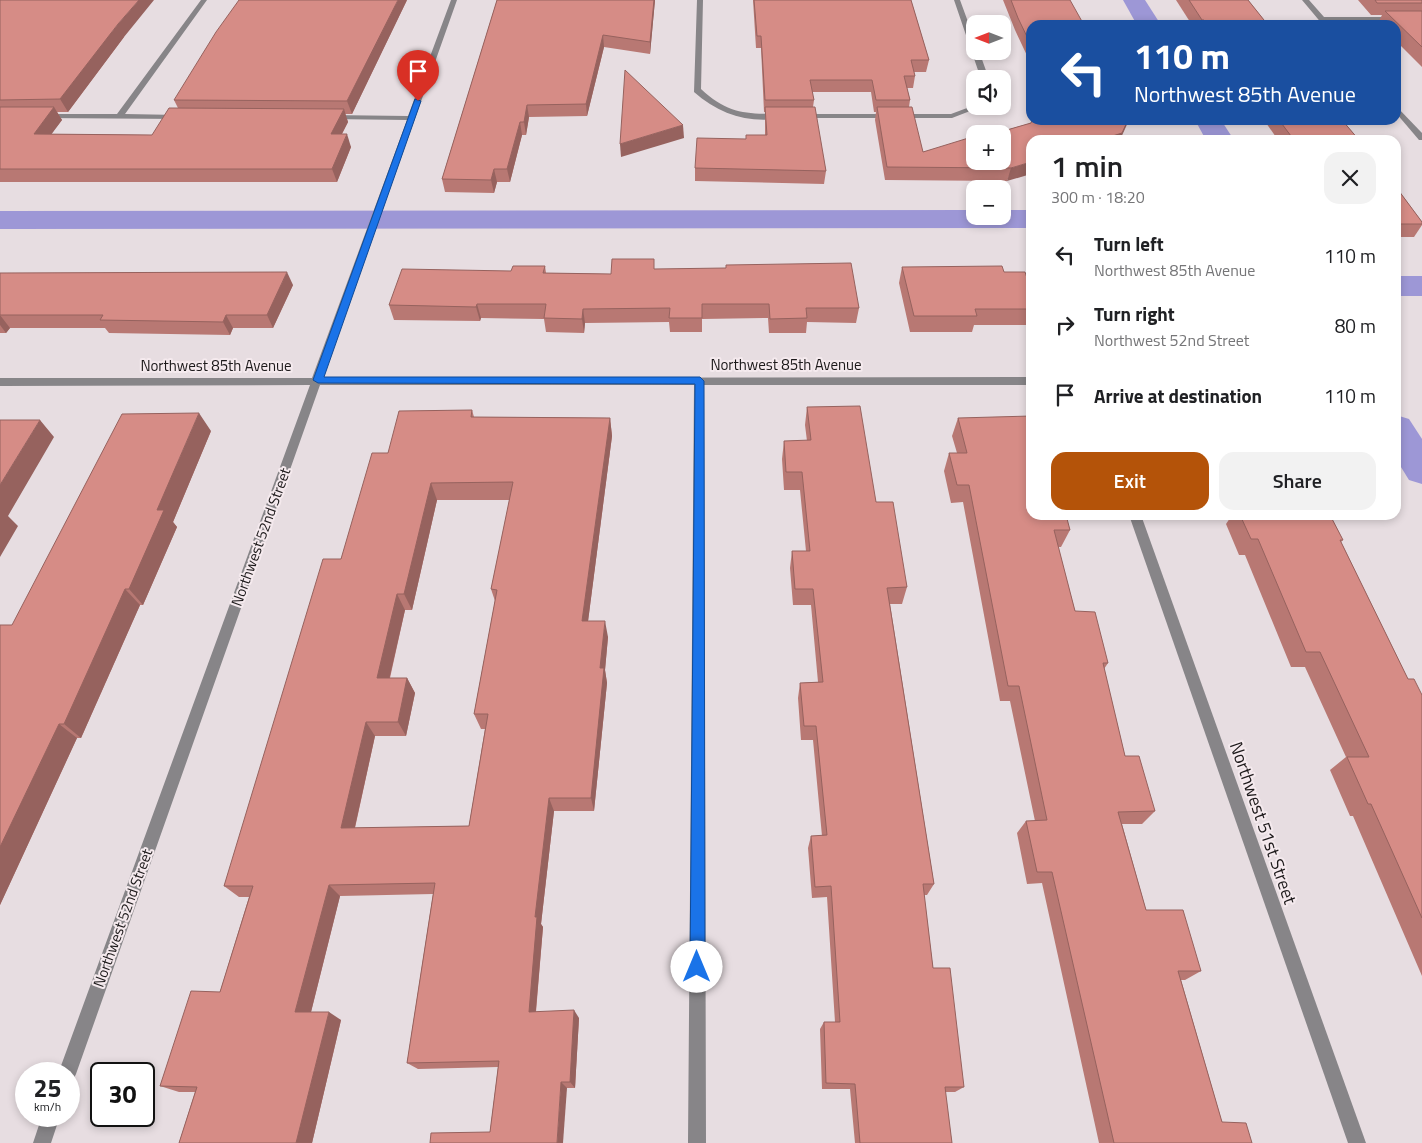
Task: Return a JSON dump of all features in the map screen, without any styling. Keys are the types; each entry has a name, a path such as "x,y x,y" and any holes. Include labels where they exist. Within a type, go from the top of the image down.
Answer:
{"street":[{"path":"119,116 204,0"},
{"name":"Northwest 52nd Street","path":"71,1062 454,0"},
{"path":"700,0 697,90 712,105 737,116 786,116"},
{"path":"957,0 982,70"},
{"path":"1305,0 1322,20"},
{"path":"1389,20 1422,19"},
{"path":"796,116 952,116 966,111"},
{"path":"1401,114 1422,138"},
{"path":"30,116 187,117"},
{"path":"324,117 412,118"},
{"name":"Northwest 85th Avenue","path":"0,382 318,380 1026,381"},
{"path":"697,1143 700,381"},
{"name":"Northwest 51st Street","path":"1137,520 1357,1143"},
{"path":"42,1143 47,1127"}],"building":[{"path":"0,0 139,0 60,99 0,100"},
{"path":"239,0 398,0 347,101 174,100 216,32"},
{"path":"497,0 654,0 650,42 603,35 586,104 527,105 524,122 520,122 507,169 494,169 491,180 442,179"},
{"path":"754,0 911,0 929,60 911,60 915,76 904,76 910,100 876,100 872,80 810,80 814,100 765,100 761,36 757,36"},
{"path":"1011,0 1070,0 1081,20 1026,20 1026,35"},
{"path":"1189,0 1248,0 1264,20 1204,20 1202,20"},
{"path":"1375,0 1422,0 1422,3 1377,3"},
{"path":"1385,11 1422,11 1422,47 1401,27 1401,20 1394,20"},
{"path":"625,70 683,125 620,144"},
{"path":"0,107 54,107 34,134 152,135 169,108 344,109 331,134 347,134 332,169 0,169"},
{"path":"765,107 815,107 826,171 695,168 697,138 746,139 746,135 767,135"},
{"path":"877,107 912,107 923,152 966,139 966,168 887,167"},
{"path":"1026,124 1126,125 1122,133 1116,135 1026,135 1026,164 1011,168 1011,129"},
{"path":"1283,125 1346,125 1355,135 1290,135"},
{"path":"1401,194 1422,222 1422,224 1401,224"},
{"path":"612,259 654,259 654,269 726,268 726,265 851,263 859,308 806,308 807,318 770,319 769,304 702,304 702,318 669,318 670,308 583,309 582,319 544,318 546,304 477,304 476,307 389,305 402,269 511,271 513,266 545,266 543,273 611,274"},
{"path":"1002,266 1004,272 1025,272 1026,309 975,309 977,316 914,316 902,267"},
{"path":"287,272 267,315 226,315 223,322 100,320 103,315 0,315 0,273"},
{"path":"860,406 876,502 893,502 907,587 887,588 934,884 923,884 933,968 950,968 964,1087 945,1087 952,1143 860,1143 855,1084 826,1083 824,1022 840,1022 831,886 815,887 811,836 827,835 816,726 804,726 800,683 823,682 813,589 795,589 792,551 810,551 802,472 786,472 784,441 811,440 807,407"},
{"path":"472,410 471,417 610,418 582,621 605,621 600,668 604,668 591,798 549,798 535,917 537,917 529,1012 574,1010 570,1082 561,1082 557,1143 430,1143 431,1133 490,1132 499,1061 407,1063 435,883 329,885 295,1012 329,1012 296,1143 179,1143 197,1087 160,1086 191,991 220,992 253,886 224,886 323,559 341,559 372,453 388,453 399,411","holes":["513,482 491,589 497,590 474,714 488,714 469,826 341,828 366,722 398,722 407,678 377,678 397,594 404,594 431,483"]},
{"path":"199,413 157,510 164,510 129,589 125,589 64,724 59,724 0,847 0,625 12,625 122,414"},
{"path":"1026,416 1026,520 1067,520 1070,530 1054,530 1075,611 1095,612 1108,663 1103,663 1125,756 1139,756 1155,811 1118,812 1146,910 1183,910 1201,971 1178,971 1222,1122 1246,1123 1252,1143 1114,1143 1052,872 1037,872 1026,821 1047,820 1019,686 1008,686 969,485 957,485 949,453 967,453 958,418"},
{"path":"0,420 40,420 0,485"},
{"path":"1242,520 1333,520 1343,540 1340,540 1408,679 1414,679 1422,695 1422,918 1371,804 1368,804 1347,757 1369,757 1320,652 1306,652 1258,539 1251,539"}],"waterway":[{"path":"1134,0 1146,20"},
{"path":"1211,125 1217,135"},
{"path":"0,220 1026,219"},
{"path":"1401,286 1422,286"},
{"path":"1401,436 1422,470"}],"route":[{"path":"418,101 318,380 700,381 697,967"}]}
